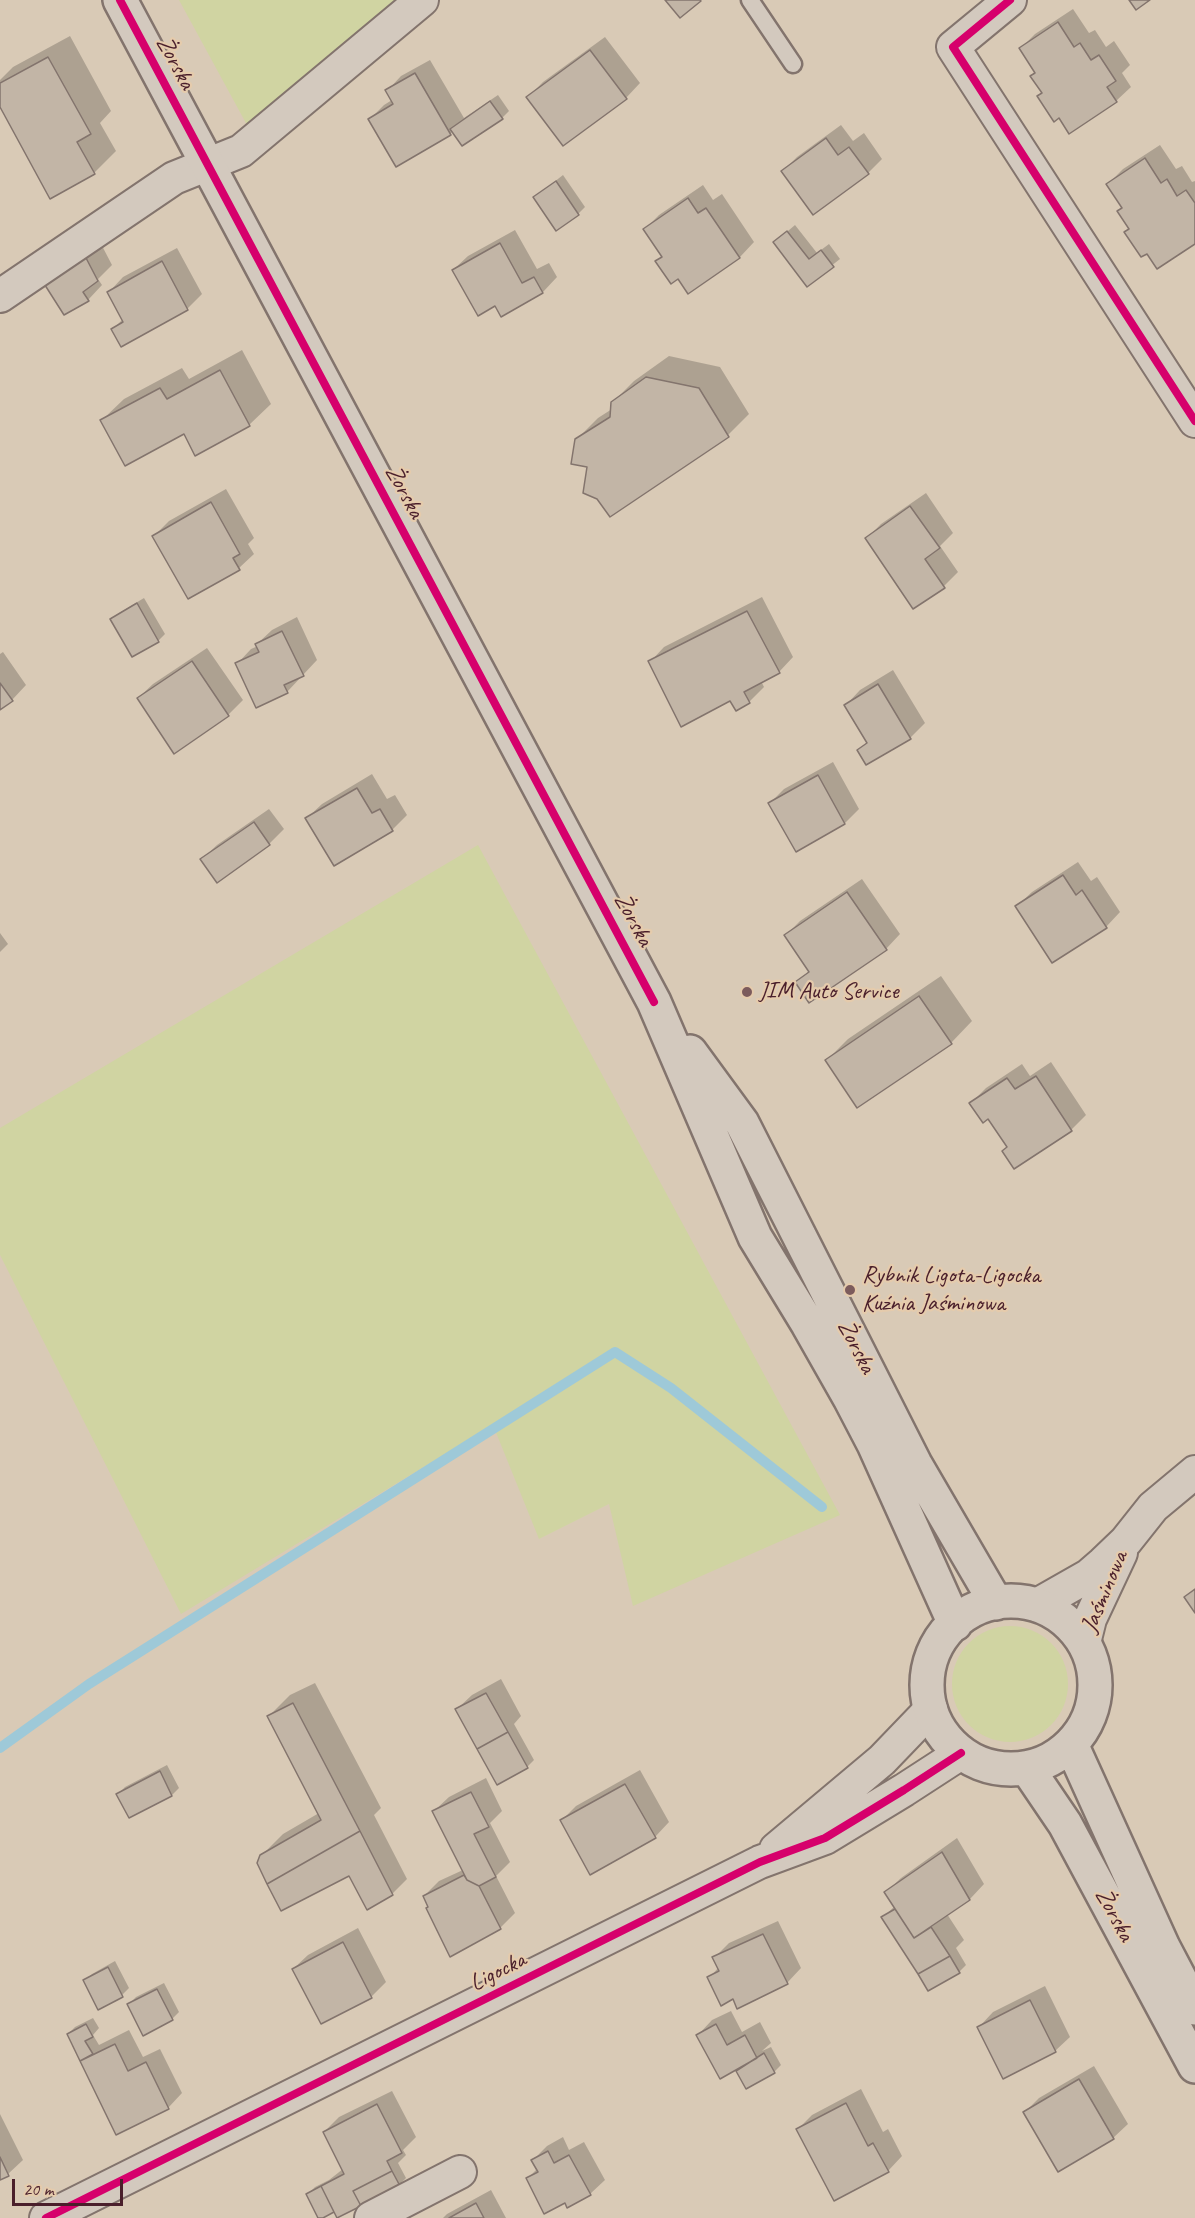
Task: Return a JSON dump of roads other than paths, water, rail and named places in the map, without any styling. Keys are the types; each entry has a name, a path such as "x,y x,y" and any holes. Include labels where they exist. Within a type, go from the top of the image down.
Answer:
{"main road":[{"name":"Żorska","path":"120,0 654,1002 755,1237 814,1333 874,1444 955,1623"},
{"name":"Żorska","path":"654,1002 742,1123 915,1464 996,1603"},
{"path":"1020,1602 1037,1605 1063,1620 1084,1643 1094,1672 1093,1703 1085,1725 1071,1744 1051,1759 1027,1768 1000,1768 986,1765 961,1753 943,1733 931,1709 928,1681 930,1666 941,1640 955,1623 972,1611 996,1603 1020,1602"},
{"name":"Żorska","path":"1071,1744 1158,1937 1195,2008"},
{"name":"Żorska","path":"1027,1768 1065,1824 1195,2066"}],"street":[{"path":"0,296 174,178 241,151 422,0"},
{"path":"1010,0 952,47 1195,421"},
{"name":"Jaśminowa","path":"1037,1605 1088,1576 1126,1541 1153,1507 1195,1472"},
{"name":"Jaśminowa","path":"1084,1643 1090,1619 1126,1541"},
{"name":"Ligocka","path":"760,1862 882,1760 931,1709"},
{"name":"Ligocka","path":"46,2218 760,1862 825,1838 961,1753"},
{"path":"370,2218 460,2172"}],"lane":[{"path":"750,0 793,64"}],"waterway":[{"path":"0,1748 89,1684 615,1352 671,1388 822,1507"}],"place":[{"name":"JIM Auto Service","path":"747,992"},
{"name":"Rybnik Ligota-Ligocka Kuźnia Jaśminowa","path":"850,1290"}]}
